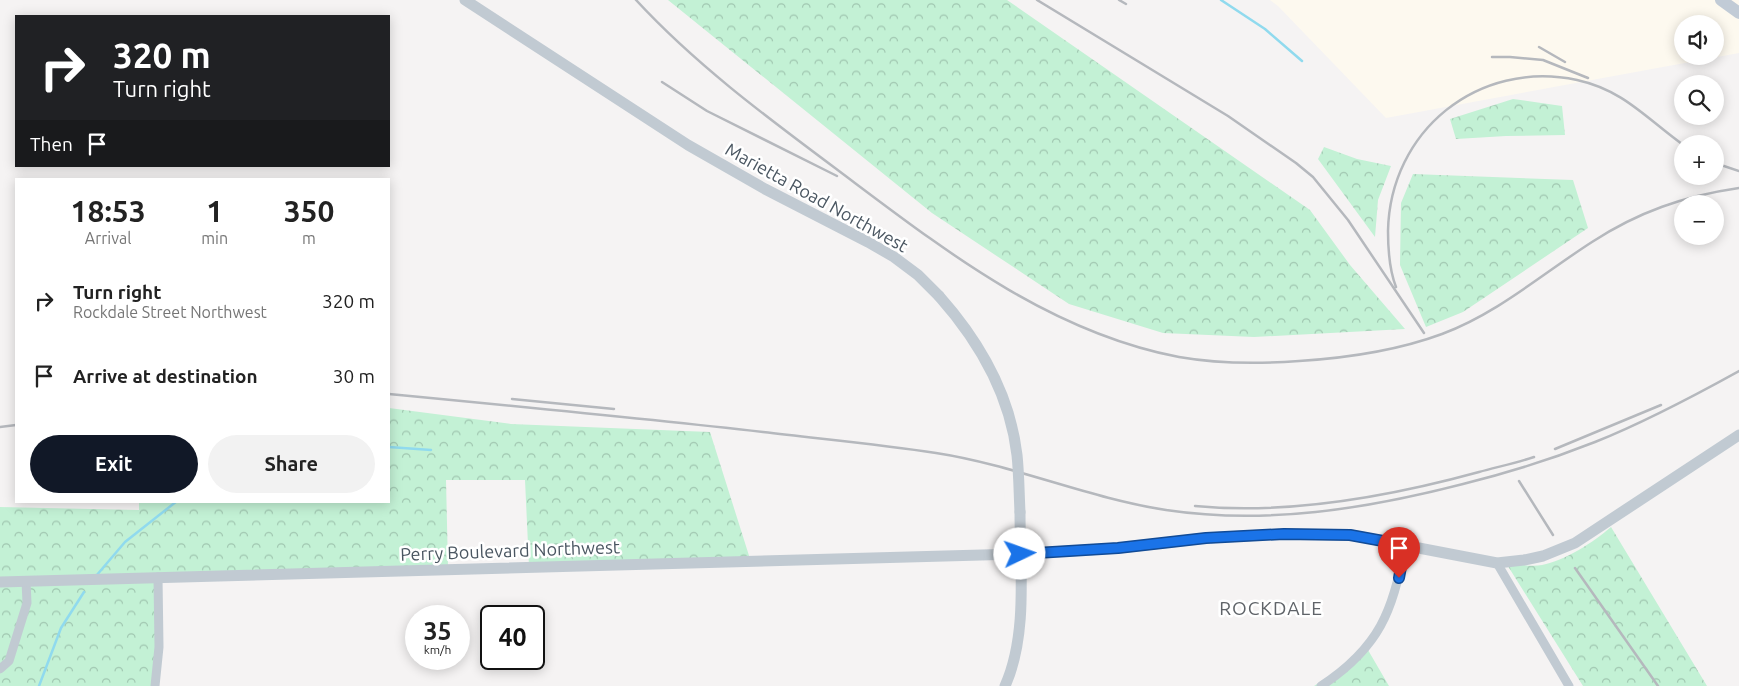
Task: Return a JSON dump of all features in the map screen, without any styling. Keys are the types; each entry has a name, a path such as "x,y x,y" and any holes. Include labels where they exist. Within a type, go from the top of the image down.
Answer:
{"main road":[{"path":"1721,0 1739,13"}],"street":[{"name":"Marietta Road Northwest","path":"465,0 688,145 894,257 918,275 959,318 976,343 995,378 1010,420 1017,455 1020,512 1020,627 1017,652 1005,686"},
{"name":"Perry Boulevard Northwest","path":"0,582 1020,554 1118,548 1206,538 1284,534 1350,535 1497,563 1543,556 1576,543 1739,435"},
{"path":"1321,686 1340,673 1359,656 1373,639 1386,618 1399,578 1405,545"},
{"path":"1497,563 1569,686"},
{"path":"155,686 159,647 158,578"},
{"path":"0,669 9,661 27,603 26,581"}],"shaded area":[{"path":"1270,0 1739,0 1739,53 1724,56 1724,15 1674,15 1674,65 1386,118"}],"green space":[{"path":"668,0 1007,0 1310,210 1350,265 1405,329 1254,337 1163,333 1069,304 932,213"},
{"path":"1513,99 1562,106 1565,135 1456,139 1450,119"},
{"path":"1324,147 1357,159 1391,166 1378,200 1375,237 1318,159"},
{"path":"1413,174 1573,180 1588,228 1463,312 1426,327 1400,265 1401,203"},
{"path":"390,408 511,424 710,432 751,562 529,566 525,480 446,480 448,567 155,581 158,665 155,686 0,686 0,507 139,510 139,503 390,503"},
{"path":"1611,527 1707,686 1583,686 1506,563 1533,566 1551,563 1578,550"},
{"path":"1368,650 1389,686 1314,686"}],"waterway":[{"path":"1221,0 1265,29 1302,61"},
{"path":"390,447 431,450"},
{"path":"96,576 125,542 174,503"},
{"path":"39,686 61,628 84,592"}],"railway":[{"path":"636,0 683,47 733,90 958,258 1041,308 1085,328 1131,345 1179,357 1239,363 1299,361 1371,353 1425,340 1462,325 1501,304 1573,254 1627,222 1680,201 1739,188"},
{"path":"1037,0 1228,116 1313,177 1348,220 1424,333"},
{"path":"1119,0 1126,4"},
{"path":"1539,47 1565,62"},
{"path":"1492,57 1543,60 1588,78"},
{"path":"1396,287 1389,259 1388,231 1393,195 1404,162 1423,134 1446,110 1474,92 1506,81 1541,76 1577,80 1608,91 1621,98 1674,138"},
{"path":"662,82 707,111 837,176"},
{"path":"1724,166 1739,171"},
{"path":"390,394 670,422 936,453 994,465 1137,505 1203,514 1241,516 1316,512 1353,507 1390,501 1480,480 1595,442 1668,409 1739,371"},
{"path":"512,399 614,409"},
{"path":"1555,449 1661,405"},
{"path":"0,427 15,425"},
{"path":"1195,506 1266,508 1338,502 1445,481 1534,457"},
{"path":"1519,481 1553,535"},
{"path":"1575,568 1658,686"}],"district":[{"name":"ROCKDALE","path":"1271,608"}],"route":[{"path":"1020,554 1118,548 1206,538 1284,534 1350,535 1405,545 1399,578"}]}
